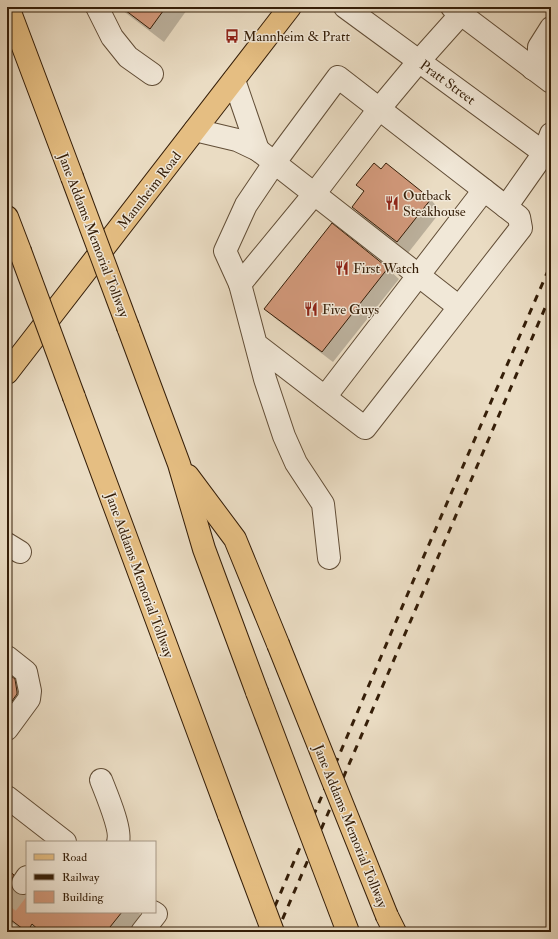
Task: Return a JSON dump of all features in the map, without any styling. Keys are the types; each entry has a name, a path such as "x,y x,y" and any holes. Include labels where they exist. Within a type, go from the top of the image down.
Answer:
{"main road":[{"name":"Jane Addams Memorial Tollway","path":"8,7 179,464 204,549 348,932"},
{"name":"Mannheim Road","path":"7,373 290,7"},
{"name":"Jane Addams Memorial Tollway","path":"7,217 273,932"},
{"name":"Jane Addams Memorial Tollway","path":"179,464 235,539 391,924"}],"street":[{"path":"97,7 112,37 124,52 152,74"},
{"name":"Pratt Street","path":"345,7 419,61 549,148"},
{"path":"240,284 419,61 456,11 541,62"},
{"path":"551,28 539,47 541,62 551,82"},
{"path":"257,345 365,428 521,228 519,217 338,77 266,156 225,251 240,284 266,379 284,436 296,463 323,504 330,558"},
{"path":"234,80 266,156"},
{"path":"195,130 237,140 266,156 459,307"},
{"path":"506,207 549,148"},
{"path":"325,398 484,190"},
{"path":"7,657 26,672 30,699 7,729"},
{"path":"101,780 118,829 118,841"},
{"path":"7,797 57,840"},
{"path":"142,932 156,914 154,913"}],"building":[{"path":"121,7 166,7 150,29"},
{"name":"Outback Steakhouse","path":"374,163 381,169 386,163 431,199 397,242 352,207 364,191 356,185"},
{"path":"332,223 388,268 322,352 264,309"},
{"path":"7,673 15,679 17,694 7,708"},
{"path":"7,869 14,875 11,882 12,889 16,894 26,895 26,913 121,913 106,932 41,932 32,924 27,932 7,917"}],"tunnel":[{"path":"7,904 23,883"}],"railway":[{"path":"264,932 420,565 551,264"},
{"path":"277,932 551,294"}],"place":[{"name":"Mannheim & Pratt","path":"232,36"},
{"name":"Outback Steakhouse","path":"392,203"},
{"name":"First Watch","path":"342,268"},
{"name":"Five Guys","path":"311,309"}]}
